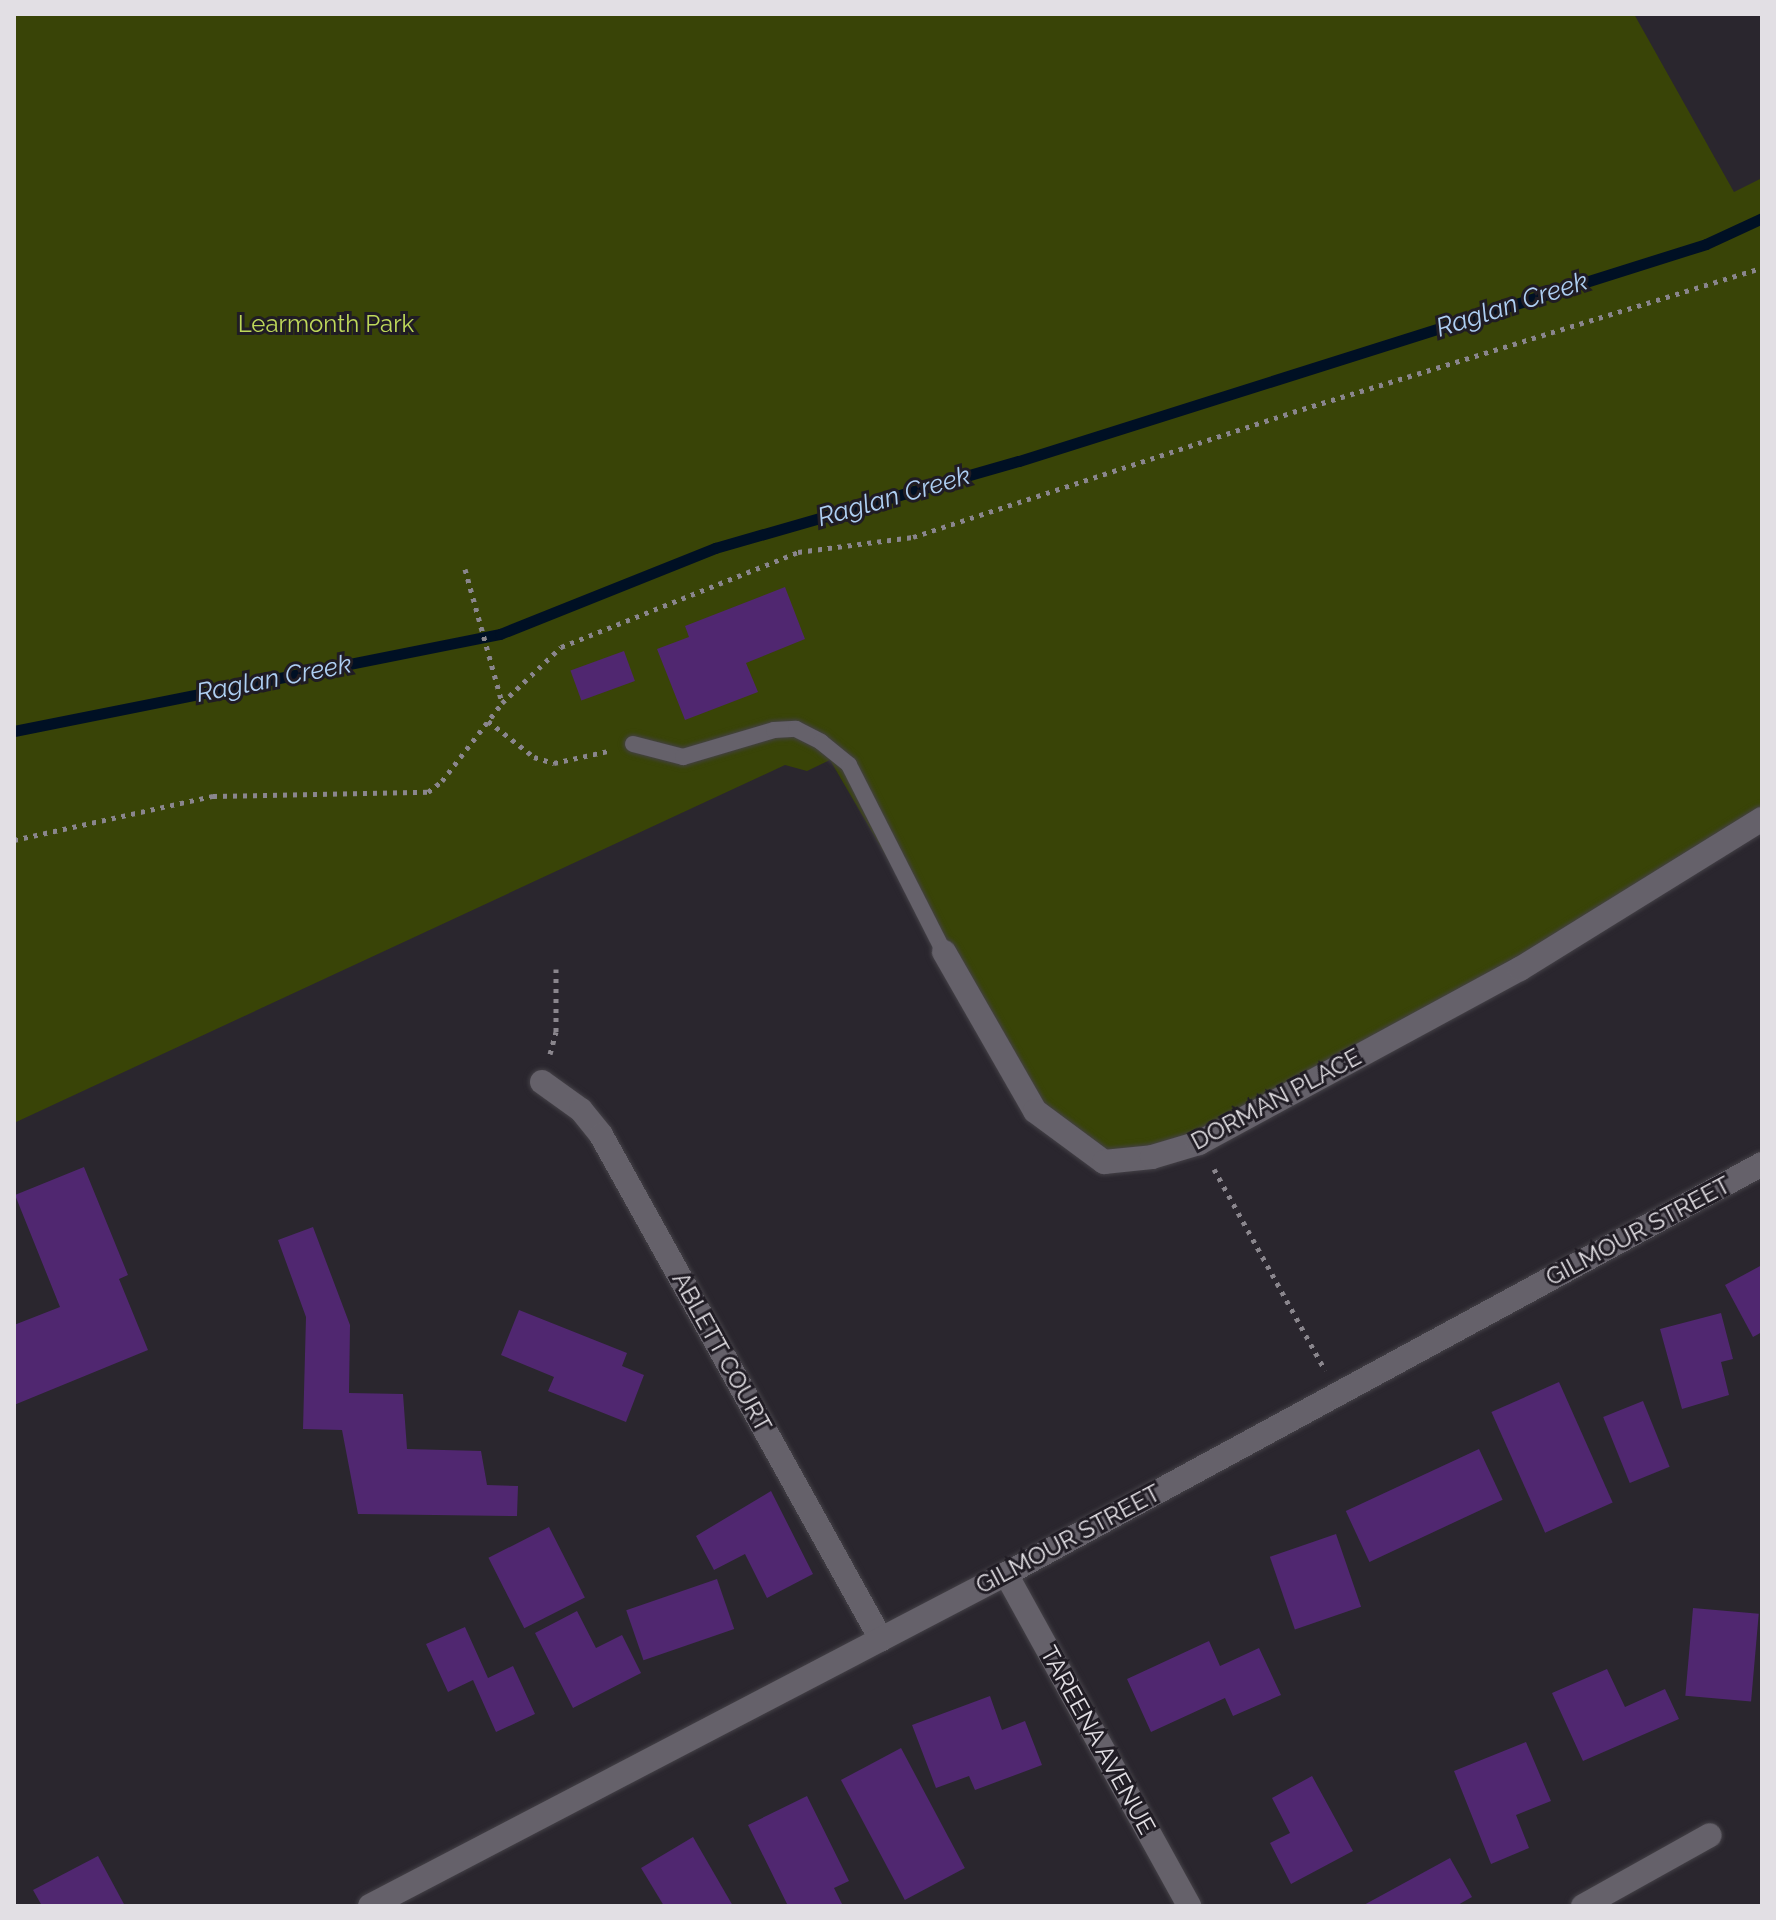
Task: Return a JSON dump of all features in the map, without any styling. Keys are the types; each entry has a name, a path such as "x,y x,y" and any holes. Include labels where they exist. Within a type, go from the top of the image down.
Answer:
{"street":[{"name":"DORMAN PLACE","path":"944,952 1035,1111 1104,1162 1199,1143 1520,969 1762,819"},
{"name":"ABLETT COURT","path":"542,1082 581,1110 601,1135 881,1639"},
{"name":"GILMOUR STREET","path":"370,1906 1006,1574 1762,1164"},
{"name":"TAREENA AVENUE","path":"1006,1574 1189,1906"},
{"path":"1583,1906 1710,1835"}],"lane":[{"name":"DORMAN PLACE","path":"633,744 683,757 774,730 796,729 821,742 849,765 944,952"}],"path":[{"path":"14,840 213,796 428,792 502,703 561,647 798,552 913,537 1293,412 1762,268"},
{"path":"465,569 495,688 502,703"},
{"path":"488,721 534,757 554,763 633,744"},
{"path":"542,1082 556,1032 556,969"},
{"path":"1199,1143 1338,1393"}],"green space":[{"name":"Learmonth Park","path":"14,14 1634,14 1734,192 1762,178 1762,819 1200,1143 1104,1162 1035,1111 830,760 807,771 785,765 14,1123"}],"building":[{"path":"785,587 805,639 746,663 758,692 685,720 657,649 689,637 685,626"},
{"path":"624,651 635,681 581,701 570,670"},
{"path":"84,1167 128,1275 119,1279 148,1350 14,1405 14,1325 60,1307 15,1195"},
{"path":"313,1227 350,1325 349,1393 403,1394 407,1449 481,1451 487,1485 518,1486 517,1516 358,1514 342,1430 303,1429 306,1317 278,1240"},
{"path":"1762,1265 1762,1332 1753,1337 1725,1285"},
{"path":"519,1310 627,1353 622,1366 644,1375 626,1422 548,1391 554,1377 501,1355"},
{"path":"1721,1313 1733,1359 1721,1362 1729,1395 1682,1409 1660,1329"},
{"path":"1559,1382 1613,1503 1545,1533 1491,1412"},
{"path":"1643,1401 1670,1467 1630,1483 1603,1417"},
{"path":"1479,1449 1503,1500 1369,1562 1346,1511"},
{"path":"771,1491 813,1574 767,1598 745,1554 714,1570 696,1536"},
{"path":"549,1527 585,1597 524,1628 488,1558"},
{"path":"1336,1534 1361,1607 1295,1630 1270,1557"},
{"path":"717,1579 734,1629 643,1660 626,1610"},
{"path":"1693,1608 1759,1614 1751,1701 1685,1696"},
{"path":"577,1611 596,1648 622,1635 641,1673 573,1708 535,1633"},
{"path":"465,1627 488,1678 513,1666 535,1714 496,1732 473,1680 448,1692 426,1644"},
{"path":"1209,1641 1220,1666 1259,1648 1281,1695 1233,1716 1225,1698 1151,1732 1127,1679"},
{"path":"1607,1669 1625,1707 1665,1689 1679,1719 1583,1761 1552,1693"},
{"path":"990,1696 1002,1730 1025,1721 1042,1765 975,1790 969,1776 936,1788 912,1725"},
{"path":"1526,1742 1551,1801 1516,1815 1529,1848 1491,1864 1454,1771"},
{"path":"901,1748 965,1868 905,1900 841,1780"},
{"path":"1312,1776 1353,1851 1291,1884 1270,1843 1290,1833 1272,1798"},
{"path":"807,1796 849,1881 834,1888 843,1906 788,1906 748,1825"},
{"path":"693,1837 733,1906 664,1906 641,1868"},
{"path":"98,1856 125,1906 42,1906 33,1890"},
{"path":"1450,1858 1472,1897 1456,1906 1362,1906"}],"waterway":[{"name":"Raglan Creek","path":"14,731 500,634 715,548 1019,461 1706,244 1762,218"}]}
